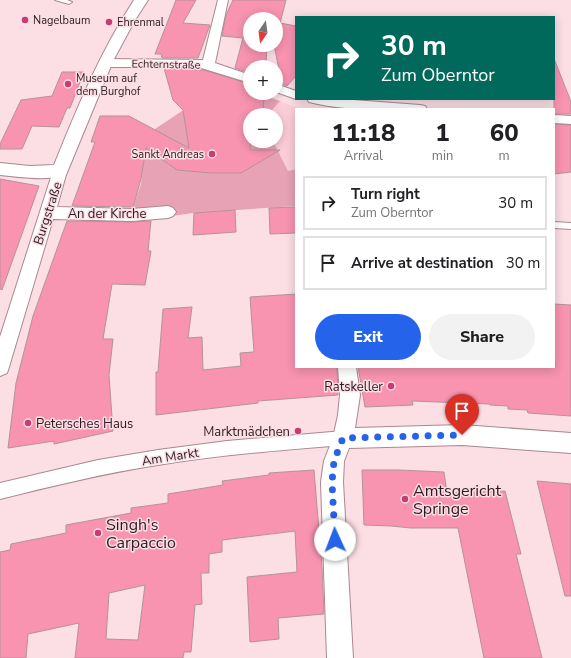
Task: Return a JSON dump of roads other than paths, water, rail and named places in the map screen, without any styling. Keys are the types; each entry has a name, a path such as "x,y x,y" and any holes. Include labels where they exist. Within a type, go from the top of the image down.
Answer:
{"street":[{"name":"Burgstraße","path":"0,367 60,171 105,63 127,20 141,0"},
{"path":"208,65 223,0"},
{"name":"Echternstraße","path":"105,63 188,63 208,65 243,77"},
{"path":"283,90 295,95"},
{"path":"315,103 402,108"},
{"path":"555,118 571,120"},
{"path":"0,170 30,172 60,171"},
{"name":"An der Kirche","path":"46,213 132,214 168,212"},
{"path":"340,658 332,482 334,461 343,438 350,395 347,368"},
{"path":"343,438 462,435 571,443"},
{"name":"Am Markt","path":"0,491 63,476 156,457 247,445 343,438"}],"lane":[{"path":"58,0 69,2"},
{"path":"555,225 571,226"}],"place":[{"name":"Nagelbaum","path":"25,20"},
{"name":"Ehrenmal","path":"109,22"},
{"name":"Museum auf dem Burghof","path":"68,84"},
{"name":"Sankt Andreas","path":"212,154"},
{"name":"Ratskeller","path":"391,386"},
{"name":"Petersches Haus","path":"28,423"},
{"name":"Marktmädchen","path":"298,431"},
{"name":"Amtsgericht Springe","path":"405,499"},
{"name":"Singh's Carpaccio","path":"98,533"}]}
